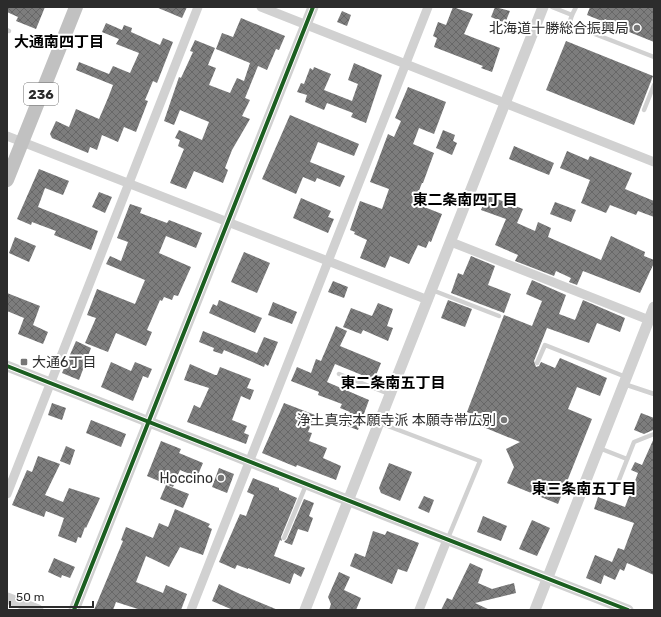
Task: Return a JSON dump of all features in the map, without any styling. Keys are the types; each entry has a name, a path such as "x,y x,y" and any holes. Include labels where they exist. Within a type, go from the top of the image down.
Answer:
{"highway":[{"name":"236","path":"7,180 76,7"}],"street":[{"path":"7,494 127,184 198,7"},
{"path":"261,7 654,162"},
{"path":"74,610 312,7"},
{"path":"191,610 428,7"},
{"path":"305,610 543,7"},
{"path":"7,136 328,262 430,295"},
{"path":"451,242 649,320"},
{"path":"535,610 654,307"},
{"path":"7,366 348,502 628,610"},
{"path":"419,610 447,540"},
{"path":"7,598 38,610"}],"lane":[{"path":"552,7 572,14"},
{"path":"576,7 569,24 654,57"},
{"path":"644,110 654,85"},
{"path":"430,295 499,316"},
{"path":"537,363 545,345 654,394"},
{"path":"339,374 390,395"},
{"path":"380,423 480,461 447,540"},
{"path":"617,484 634,442 654,434"},
{"path":"599,448 627,459"},
{"path":"284,538 306,485"}],"building":[{"path":"7,7 45,7 36,29 16,21 18,17 7,12"},
{"path":"156,7 187,7 182,18"},
{"path":"453,7 473,14 464,34 500,48 492,72 481,68 483,66 434,47 437,38 433,36 438,22 446,25"},
{"path":"495,7 510,11 505,23 491,17"},
{"name":"北海道十勝総合振興局","path":"590,7 654,7 654,42 587,15"},
{"path":"342,11 351,15 347,26 337,22"},
{"path":"241,18 285,36 279,50 276,49 267,70 258,66 245,98 250,100 242,116 250,119 232,150 225,168 228,170 223,183 194,171 186,189 170,183 184,149 178,146 180,140 175,138 179,130 202,140 209,122 180,110 174,125 164,121 179,77 181,78 193,52 190,51 195,40 215,48 208,65 216,68 209,85 230,93 237,78 244,81 250,63 216,49 222,33 233,37"},
{"path":"106,23 122,30 124,25 132,28 131,32 160,45 163,38 173,42 157,83 153,81 145,100 148,101 136,132 124,127 118,142 102,135 97,150 90,147 88,153 52,138 50,134 56,121 69,127 76,109 99,119 108,98 113,85 76,70 79,62 109,74 113,66 130,73 139,53 116,44 119,39 102,32"},
{"path":"566,41 653,76 634,125 546,90"},
{"path":"354,63 382,75 366,123 351,117 353,113 327,103 324,110 305,102 307,95 297,92 301,83 304,84 310,68 313,70 314,67 331,74 324,90 352,101 358,84 348,80"},
{"path":"408,87 446,102 434,134 419,128 413,144 434,153 414,203 442,214 431,242 429,241 426,248 418,245 409,264 390,256 385,268 360,258 367,240 354,234 355,232 350,230 360,201 382,209 389,189 370,182 388,134 394,137 401,121 395,118"},
{"path":"290,115 359,144 354,156 318,142 310,162 345,176 340,187 317,178 315,182 303,177 296,194 262,179"},
{"path":"443,130 455,135 453,141 457,143 452,155 436,148"},
{"path":"514,146 554,163 549,175 509,159"},
{"path":"567,151 588,160 590,156 632,173 625,189 654,201 654,217 638,211 636,215 610,205 606,213 581,203 590,180 560,168"},
{"path":"39,169 69,181 63,195 45,188 38,207 98,231 91,250 54,235 56,231 32,222 31,225 17,219"},
{"path":"99,192 112,197 105,213 92,207"},
{"path":"487,195 523,209 517,223 535,231 538,222 551,228 548,237 601,260 611,236 645,252 644,256 654,260 654,263 640,293 583,271 577,285 569,282 571,278 556,271 554,276 515,261 518,255 495,245 506,219 481,210"},
{"path":"301,198 331,211 328,217 334,219 328,233 293,218"},
{"path":"555,202 576,210 571,222 550,214"},
{"path":"130,204 142,208 140,213 167,223 169,220 202,233 196,248 166,236 159,253 191,267 178,296 174,295 172,300 164,297 162,301 160,300 147,330 152,332 146,346 116,333 108,352 85,343 96,318 87,315 97,289 135,304 145,280 106,264 110,256 121,261 128,242 117,238"},
{"path":"15,237 36,246 29,262 9,253"},
{"path":"244,252 270,263 257,293 231,282"},
{"path":"471,256 495,266 488,285 511,294 504,313 451,293 458,273 463,275"},
{"path":"532,280 566,295 559,314 575,320 583,300 625,318 620,332 597,323 589,343 547,328 534,361 536,367 539,366 541,362 555,368 560,358 607,378 600,396 577,387 568,409 592,419 558,504 507,483 514,467 506,449 520,442 476,424 479,417 467,412 504,315 532,326 542,301 526,294"},
{"path":"333,281 348,287 344,298 328,292"},
{"path":"7,293 40,306 33,325 48,332 43,344 18,334 24,318 7,311"},
{"path":"219,300 262,318 255,333 209,313 213,304 217,306"},
{"path":"448,300 472,309 465,327 441,318"},
{"path":"273,302 297,312 292,324 268,315"},
{"path":"378,303 393,309 387,326 393,328 388,341 363,330 361,334 343,327 351,308 372,316"},
{"path":"336,326 347,331 340,346 381,363 374,380 335,364 327,382 369,400 358,430 344,425 350,412 340,408 342,404 318,395 319,392 291,381 297,367 311,373 316,359 321,361"},
{"path":"203,331 257,353 264,337 278,342 268,366 265,364 264,367 224,350 222,354 213,351 214,348 199,342"},
{"path":"76,341 91,348 79,380 62,373"},
{"path":"111,362 131,371 135,362 152,369 148,378 143,376 133,401 101,387"},
{"path":"190,364 215,375 217,375 220,367 251,379 247,388 254,390 250,400 241,396 232,420 247,426 244,433 249,435 246,444 187,422 194,405 200,408 209,388 184,380"},
{"path":"52,403 66,408 62,420 48,415"},
{"path":"284,403 315,415 308,432 312,433 309,441 327,448 323,458 341,466 336,480 297,465 296,467 262,453"},
{"path":"641,413 654,418 653,430 644,434 634,430"},
{"path":"91,420 126,434 121,447 86,433"},
{"path":"654,438 654,575 627,563 624,571 620,569 615,580 604,575 601,584 586,578 595,555 612,562 618,548 624,550 634,523 594,509 598,497 625,507 638,473 631,470 635,462 642,465"},
{"path":"161,441 181,449 179,453 203,463 197,477 180,470 173,487 147,476"},
{"path":"66,446 75,450 70,465 60,461"},
{"path":"38,456 60,464 45,495 63,502 69,488 100,498 81,538 78,537 76,543 58,536 64,518 46,511 44,517 12,505 27,470 32,472"},
{"path":"389,463 412,472 400,501 381,493 379,488"},
{"path":"219,468 234,474 227,493 212,487"},
{"path":"253,478 279,488 279,490 297,498 281,537 282,541 280,540 274,556 305,568 301,577 294,573 290,584 248,568 237,565 235,569 219,562 240,514 246,516 254,495 247,492"},
{"path":"166,485 189,494 183,508 160,499"},
{"path":"424,496 434,500 429,513 418,508"},
{"path":"304,499 314,503 309,516 313,518 308,532 298,529 292,545 284,542 287,539"},
{"path":"175,509 210,524 208,527 212,529 203,555 180,547 169,567 146,556 136,582 163,593 166,585 187,594 181,610 141,610 116,602 113,610 94,610 123,541 121,540 126,527 153,538 159,523 168,527"},
{"path":"483,516 507,526 501,541 477,532"},
{"path":"532,520 550,528 537,556 519,549"},
{"path":"373,531 385,535 387,531 419,543 407,572 398,569 392,584 350,566 355,553 365,557"},
{"path":"54,558 75,567 70,578 62,575 61,578 48,572"},
{"path":"470,563 483,569 478,583 492,589 514,583 516,593 475,603 490,610 441,610 447,598 452,600"},
{"path":"339,572 350,577 344,590 361,598 356,610 329,610 331,604 328,597"},
{"path":"219,584 278,610 233,610 212,601"}],"cycle path":[{"path":"74,610 313,7"},
{"path":"7,366 628,610"}],"place":[{"name":"北海道十勝総合振興局","path":"637,28"},
{"name":"大通6丁目","path":"24,362"},
{"name":"浄土真宗本願寺派 本願寺帯広別","path":"504,420"},
{"name":"Hoccino","path":"221,478"}],"district":[{"name":"大通南四丁目","path":"59,42"},
{"name":"東二条南四丁目","path":"465,200"},
{"name":"東二条南五丁目","path":"393,383"},
{"name":"東三条南五丁目","path":"584,489"}]}
